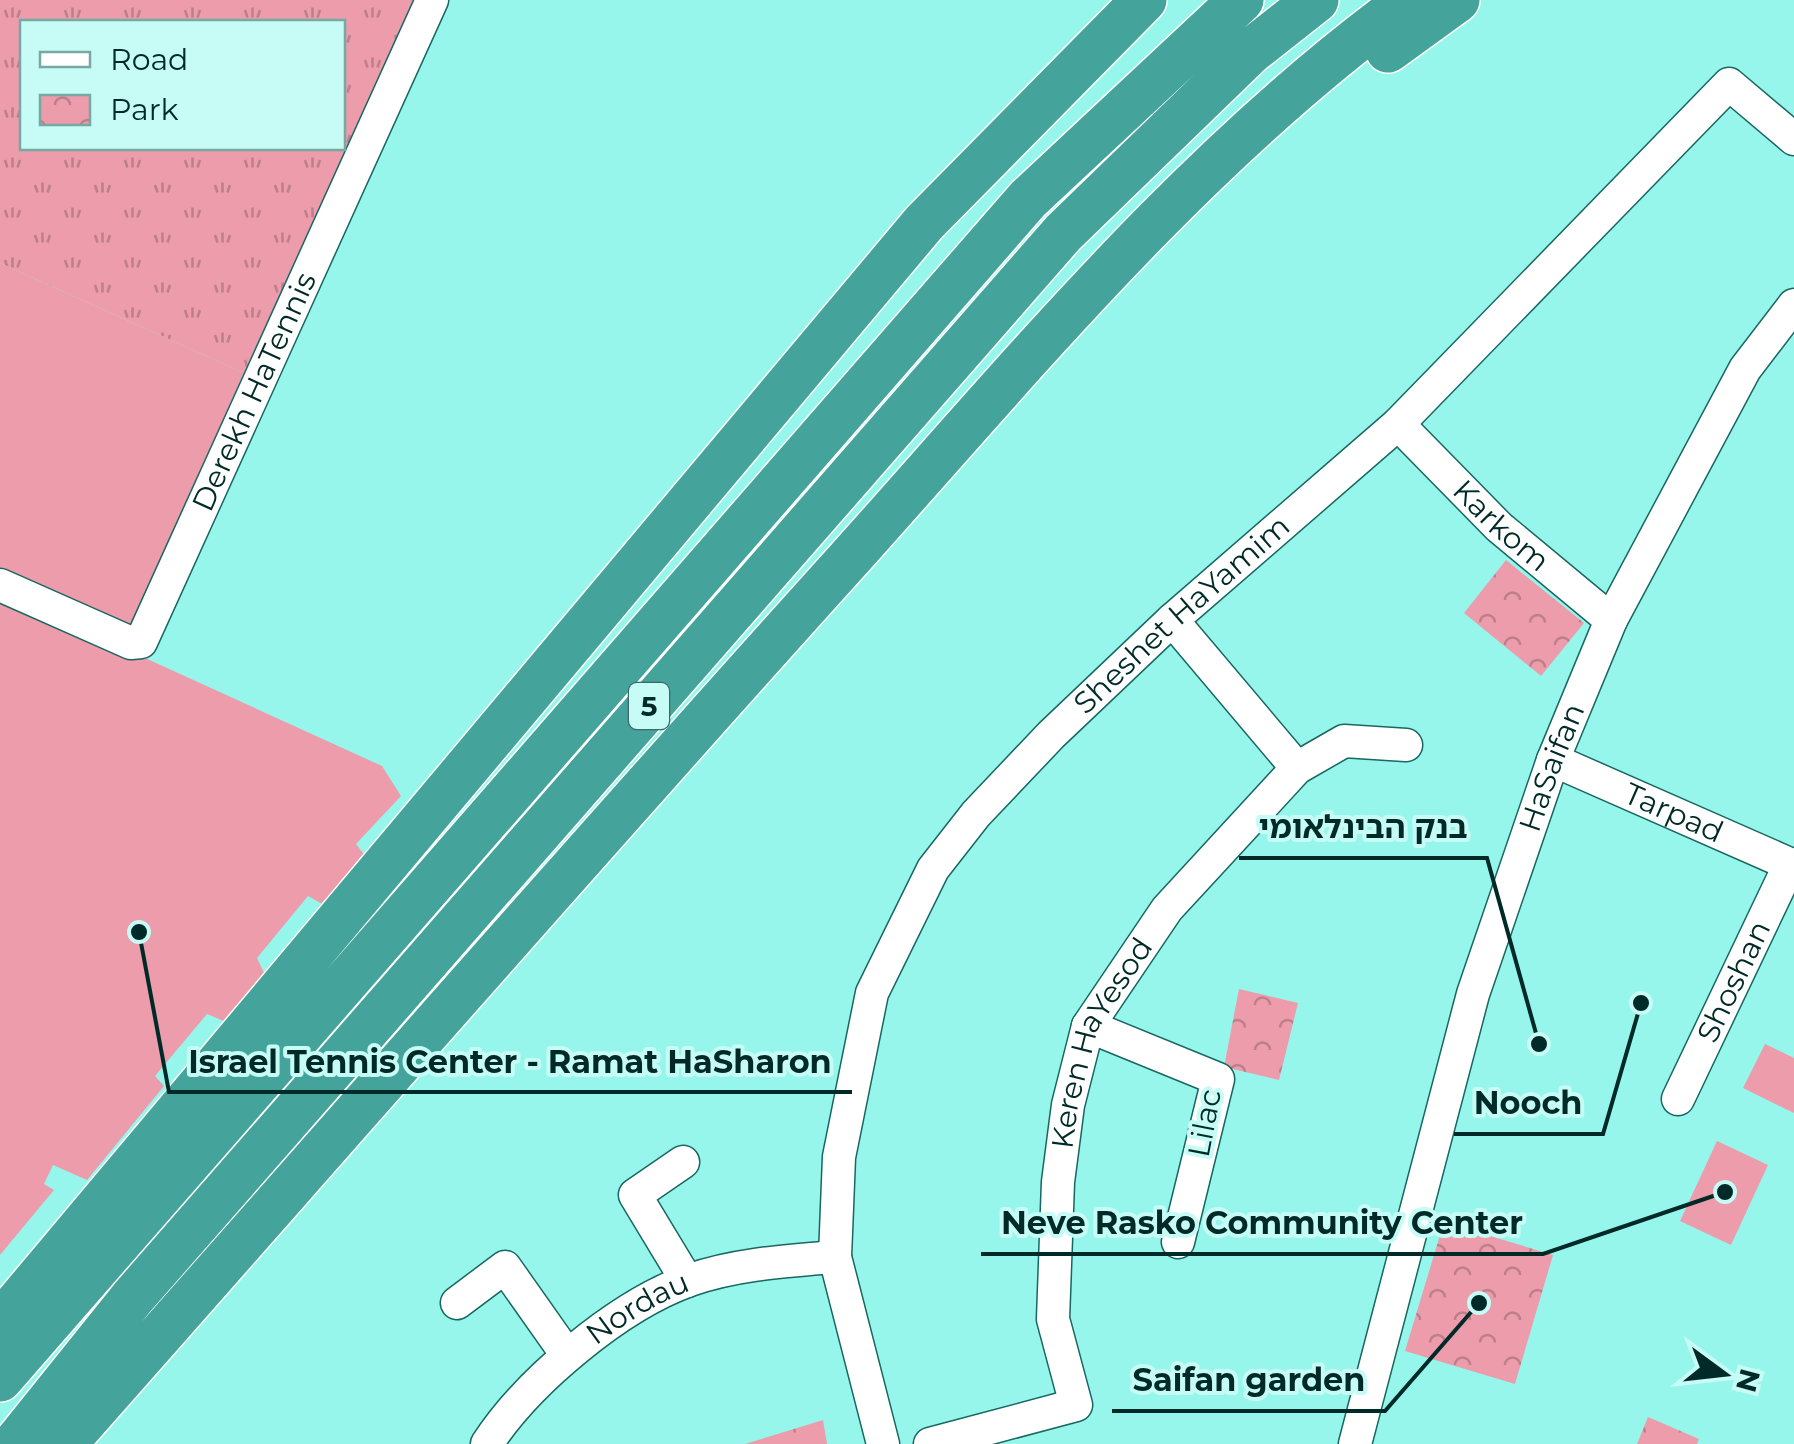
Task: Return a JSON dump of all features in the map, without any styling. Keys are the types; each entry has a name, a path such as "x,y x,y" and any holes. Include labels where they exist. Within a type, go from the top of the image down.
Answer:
{"highway":[{"path":"0,1324 924,224 1144,0"},
{"name":"5","path":"0,1379 1028,199 1241,0"},
{"name":"5","path":"16,1444 133,1296 1063,233 1250,52 1316,0"},
{"path":"64,1444 701,722 1078,305 1219,157 1335,54 1408,0"},
{"path":"1078,305 1325,96 1458,0"}],"street":[{"name":"Derekh HaTennis","path":"0,584 132,643 144,639 432,0"},
{"name":"Sheshet HaYamim","path":"882,1444 835,1257 839,1157 872,994 933,869 976,814 1172,620 1398,424 1729,84 1794,139"},
{"name":"HaSaifan","path":"1355,1444 1473,994 1553,760 1611,620 1745,369 1794,305"},
{"name":"Karkom","path":"1398,424 1499,527 1611,620"},
{"path":"1172,620 1296,768"},
{"name":"Keren HaYesod","path":"930,1444 1076,1406 1053,1320 1058,1182 1068,1105 1088,1026 1167,909 1296,768 1344,741 1406,745"},
{"name":"Tarpad","path":"1553,760 1792,865"},
{"name":"Shoshan","path":"1678,1099 1792,865"},
{"name":"Lilac","path":"1088,1026 1218,1079 1178,1242"},
{"path":"683,1162 635,1195 687,1281"},
{"name":"Nordau","path":"487,1444 534,1384 567,1355 687,1281 766,1262 835,1257"},
{"path":"457,1303 506,1267 567,1355"}],"green space":[{"path":"0,0 415,0 244,373 0,263"},
{"path":"0,263 244,373 128,631 0,570"},
{"path":"1506,560 1584,623 1541,676 1464,613"},
{"path":"0,592 382,766 401,796 356,844 366,857 324,905 308,896 257,958 264,973 226,1022 207,1014 155,1076 164,1086 87,1180 53,1165 44,1184 54,1190 0,1255"},
{"path":"1239,989 1298,1003 1279,1080 1224,1067"},
{"path":"1765,1044 1794,1058 1794,1113 1743,1088"},
{"path":"1717,1141 1768,1165 1731,1245 1680,1221"},
{"path":"1444,1222 1553,1255 1515,1384 1405,1351"},
{"path":"1648,1417 1699,1439 1697,1444 1637,1444"},
{"path":"823,1420 827,1444 745,1444"}],"place":[{"name":"Israel Tennis Center - Ramat HaSharon","path":"139,932"},
{"name":"Nooch","path":"1641,1003"},
{"name":"בנק הבינלאומי","path":"1539,1044"},
{"name":"Neve Rasko Community Center","path":"1725,1192"},
{"name":"Saifan garden","path":"1479,1303"}]}
